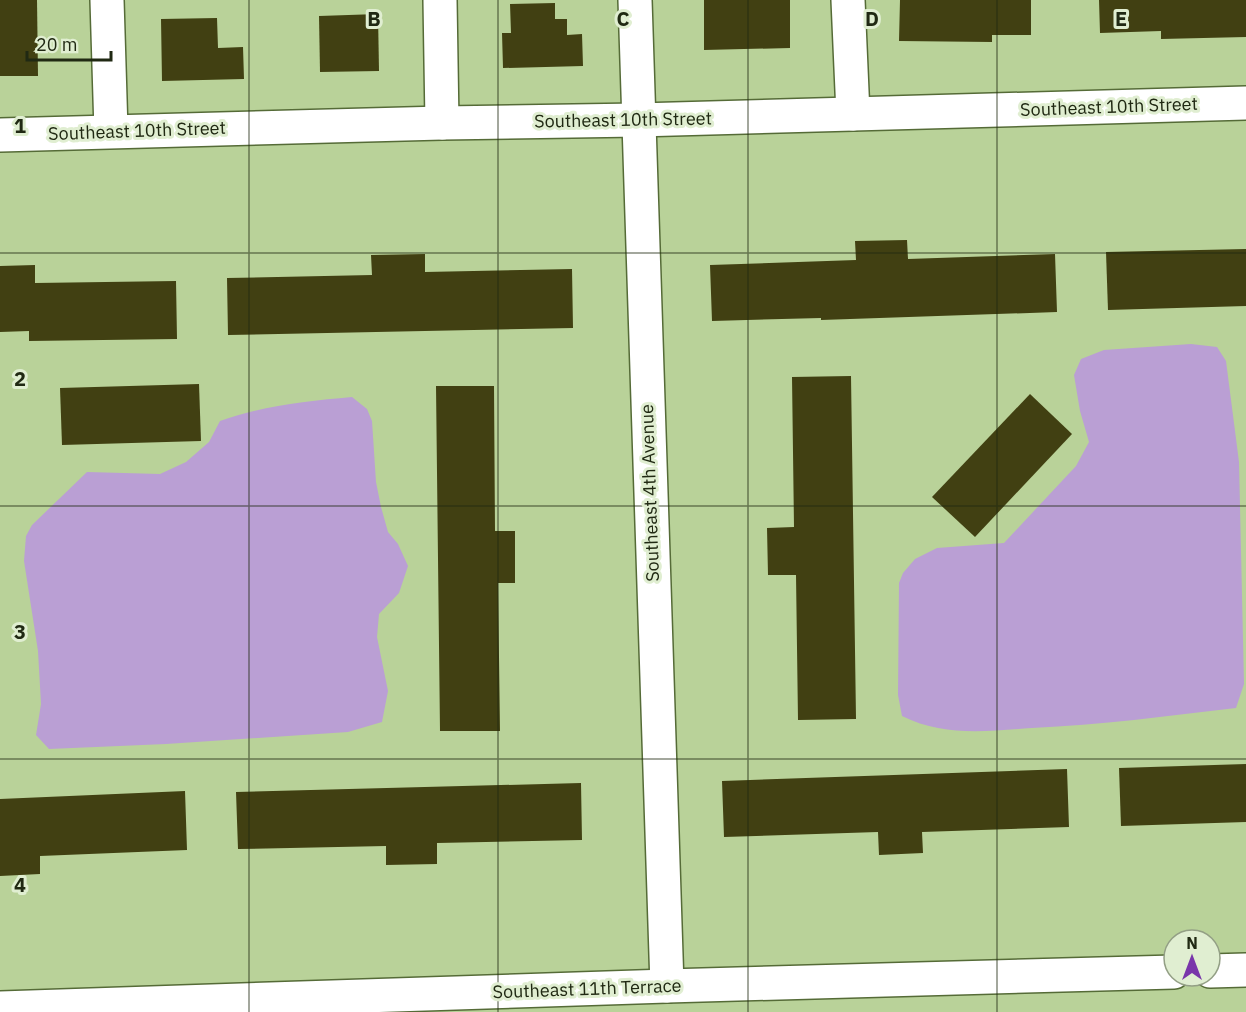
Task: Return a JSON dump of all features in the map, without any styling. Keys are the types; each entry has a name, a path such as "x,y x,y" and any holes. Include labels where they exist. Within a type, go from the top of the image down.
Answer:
{"street":[{"path":"107,0 111,132"},
{"path":"440,0 442,123"},
{"name":"Southeast 4th Avenue","path":"635,0 667,986"},
{"path":"848,0 853,114"},
{"name":"Southeast 10th Street","path":"0,135 638,120 1246,102"},
{"path":"1222,971 1246,970"},
{"name":"Southeast 11th Terrace","path":"0,1008 1162,972"}],"shaded area":[{"path":"1191,344 1217,347 1226,361 1239,462 1244,684 1236,708 1058,727 982,731 934,727 902,716 898,695 899,583 903,573 915,559 937,548 1004,543 1076,466 1089,442 1080,411 1074,375 1081,359 1104,350"},
{"path":"352,397 367,409 372,421 376,482 381,507 388,532 398,544 408,566 399,593 379,614 377,637 388,691 382,722 348,732 49,749 36,735 41,704 38,651 24,561 26,536 32,525 87,472 160,474 186,462 209,442 220,421 268,408"}],"building":[{"path":"0,0 37,0 38,76 0,76"},
{"path":"704,0 790,0 790,48 704,50"},
{"path":"900,0 1031,0 1031,35 992,35 992,42 899,41"},
{"path":"1099,0 1246,0 1246,37 1161,39 1161,31 1100,33"},
{"path":"555,3 555,19 567,19 567,35 582,34 583,66 503,68 502,33 511,33 510,4"},
{"path":"378,14 379,71 320,72 319,16"},
{"path":"217,18 218,48 243,47 244,79 162,81 161,19"},
{"path":"907,240 908,259 1055,254 1057,312 821,320 821,318 712,321 710,265 856,260 855,241"},
{"path":"1246,249 1246,306 1108,310 1106,252"},
{"path":"425,254 425,272 572,269 573,328 228,335 227,278 372,275 371,255"},
{"path":"35,265 35,283 176,281 177,339 29,341 29,331 0,332 0,266"},
{"path":"851,376 856,719 798,720 796,575 768,575 767,528 794,527 792,377"},
{"path":"199,384 201,441 62,445 60,388"},
{"path":"436,386 494,386 495,531 515,531 515,583 498,583 500,731 440,731"},
{"path":"1030,394 1072,434 975,537 932,497"},
{"path":"1246,764 1246,822 1121,826 1119,768"},
{"path":"1067,769 1069,827 922,832 923,853 879,855 878,832 724,837 722,781"},
{"path":"581,783 582,840 437,843 437,864 386,865 386,846 238,849 236,792"},
{"path":"185,791 187,850 40,856 40,874 0,876 0,799"}]}
